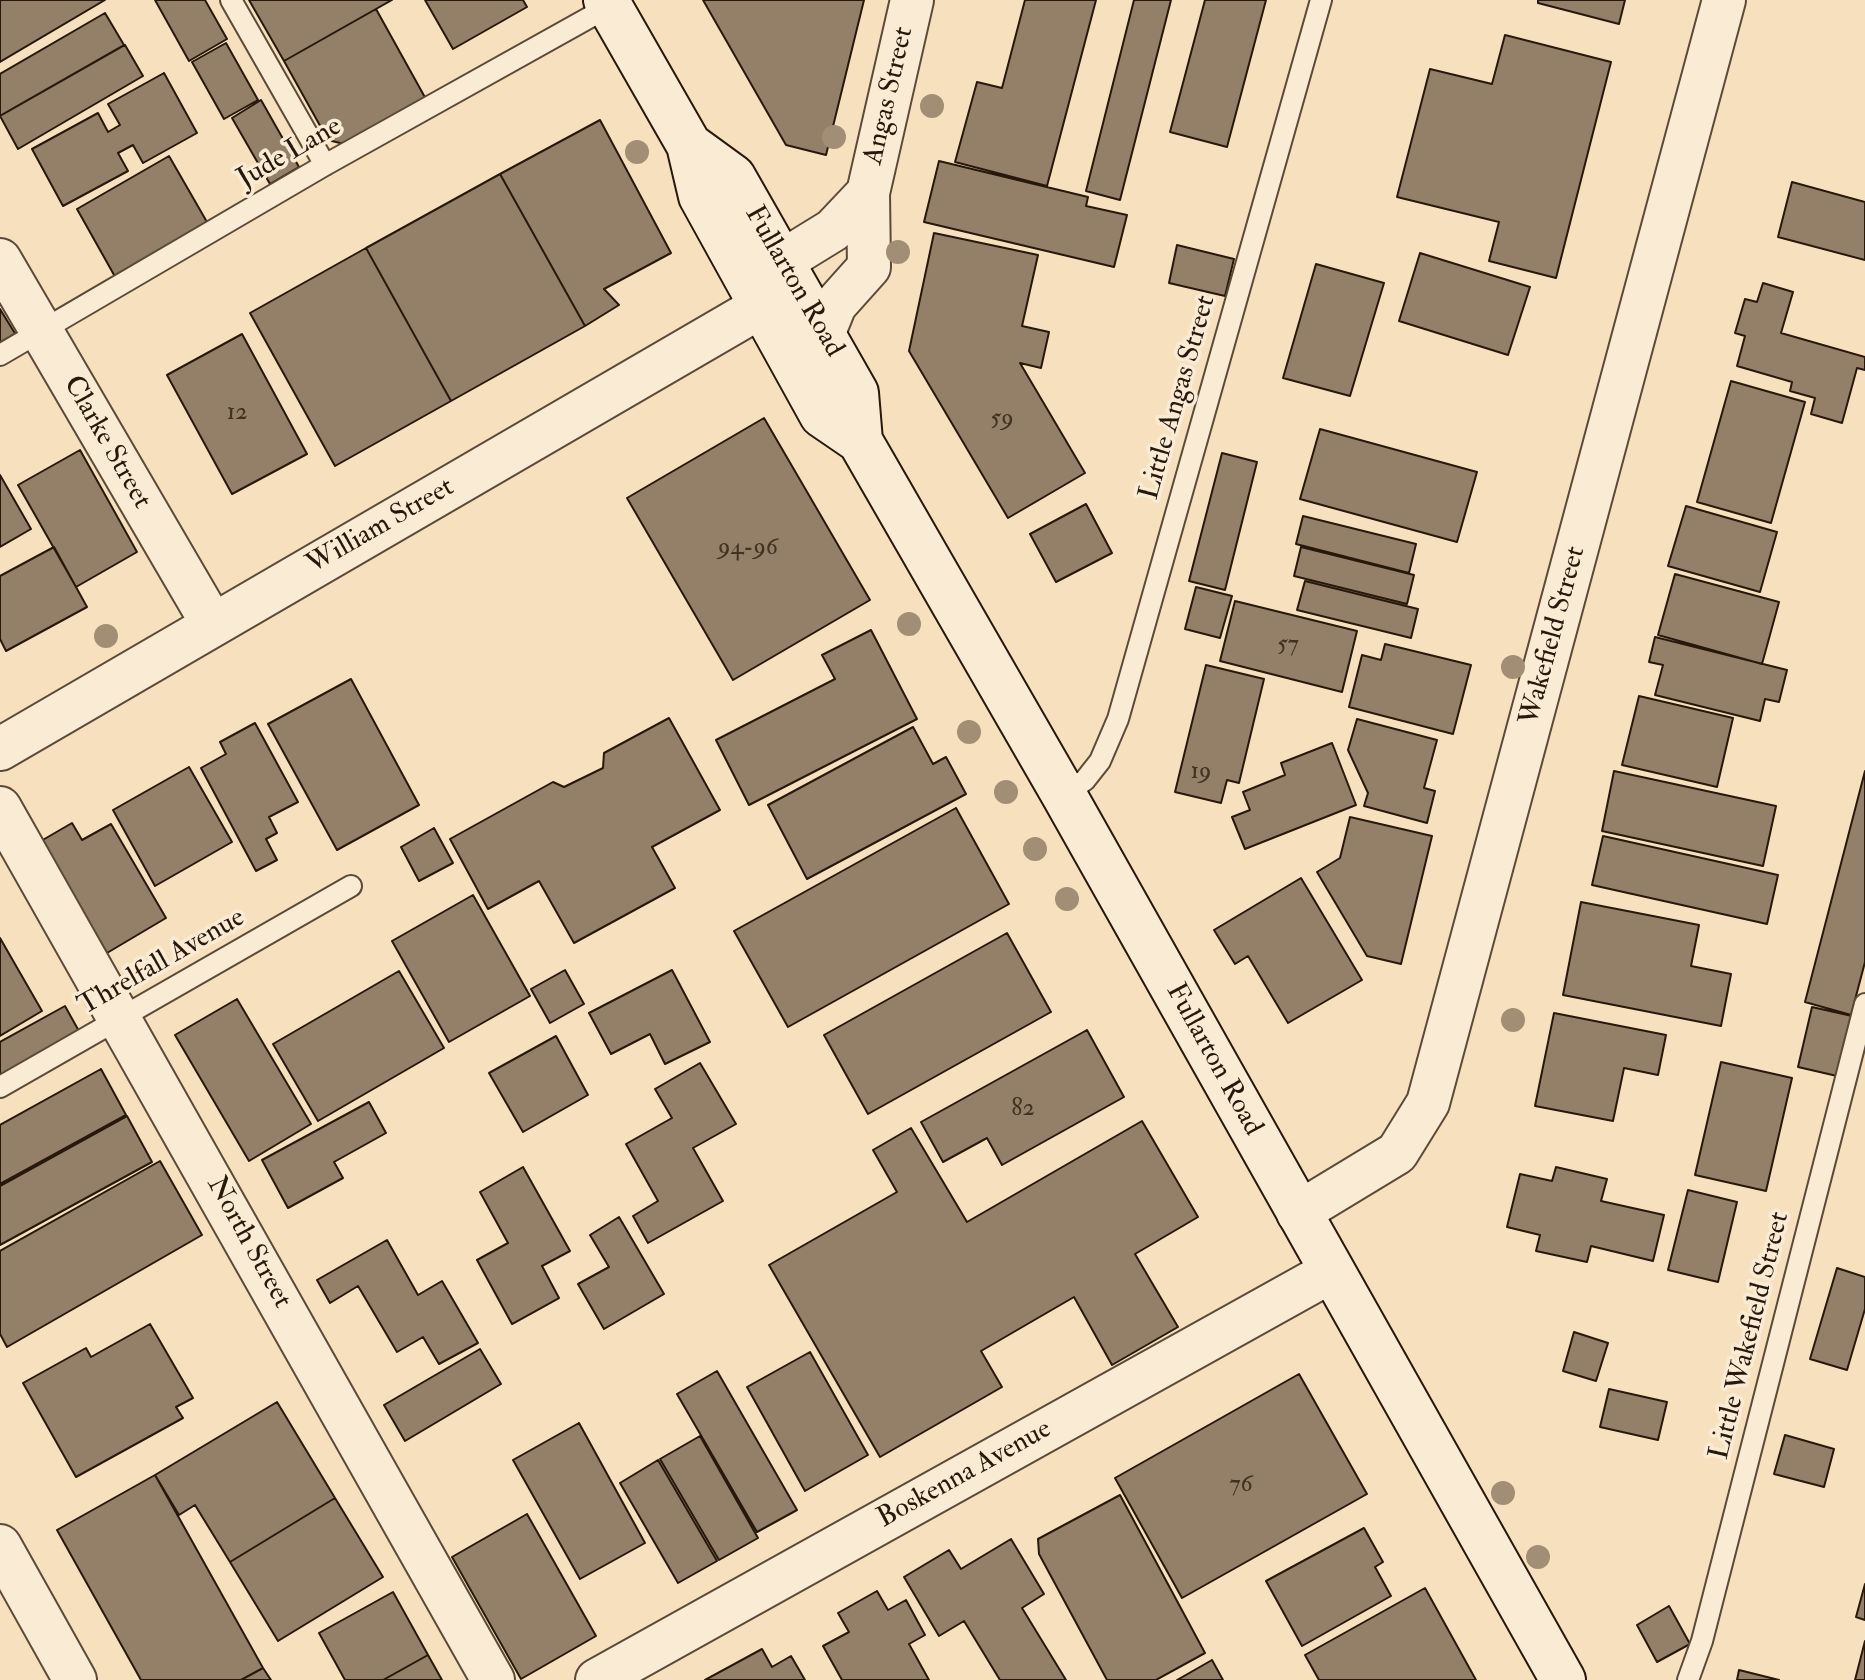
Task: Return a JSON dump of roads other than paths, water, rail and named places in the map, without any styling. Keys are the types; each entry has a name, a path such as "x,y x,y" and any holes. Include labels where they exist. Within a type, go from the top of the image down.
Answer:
{"main road":[{"name":"Fullarton Road","path":"608,3 689,145 701,196 822,415 860,441"},
{"name":"Fullarton Road","path":"689,145 733,177 823,335 856,393 860,441 1064,795 1563,1680"}],"street":[{"name":"Angas Street","path":"823,335 835,305 869,267 868,193 912,0"},
{"name":"Wakefield Street","path":"1298,1213 1397,1153 1428,1103 1724,0"},
{"name":"Angas Street","path":"781,262 833,230 868,193"},
{"name":"Clarke Street","path":"0,260 213,625"},
{"name":"William Street","path":"0,749 762,306"},
{"name":"North Street","path":"0,808 493,1680"},
{"name":"Boskenna Avenue","path":"597,1680 1332,1271"},
{"path":"0,1546 75,1680"}],"lane":[{"path":"231,0 325,165"},
{"name":"Little Angas Street","path":"1064,795 1085,780 1100,761 1118,719 1321,0"},
{"name":"Jude Lane","path":"0,355 608,3"},
{"name":"Threlfall Avenue","path":"0,1087 351,886"},
{"name":"Little Wakefield Street","path":"1688,1680 1702,1641 1865,1004"}]}
